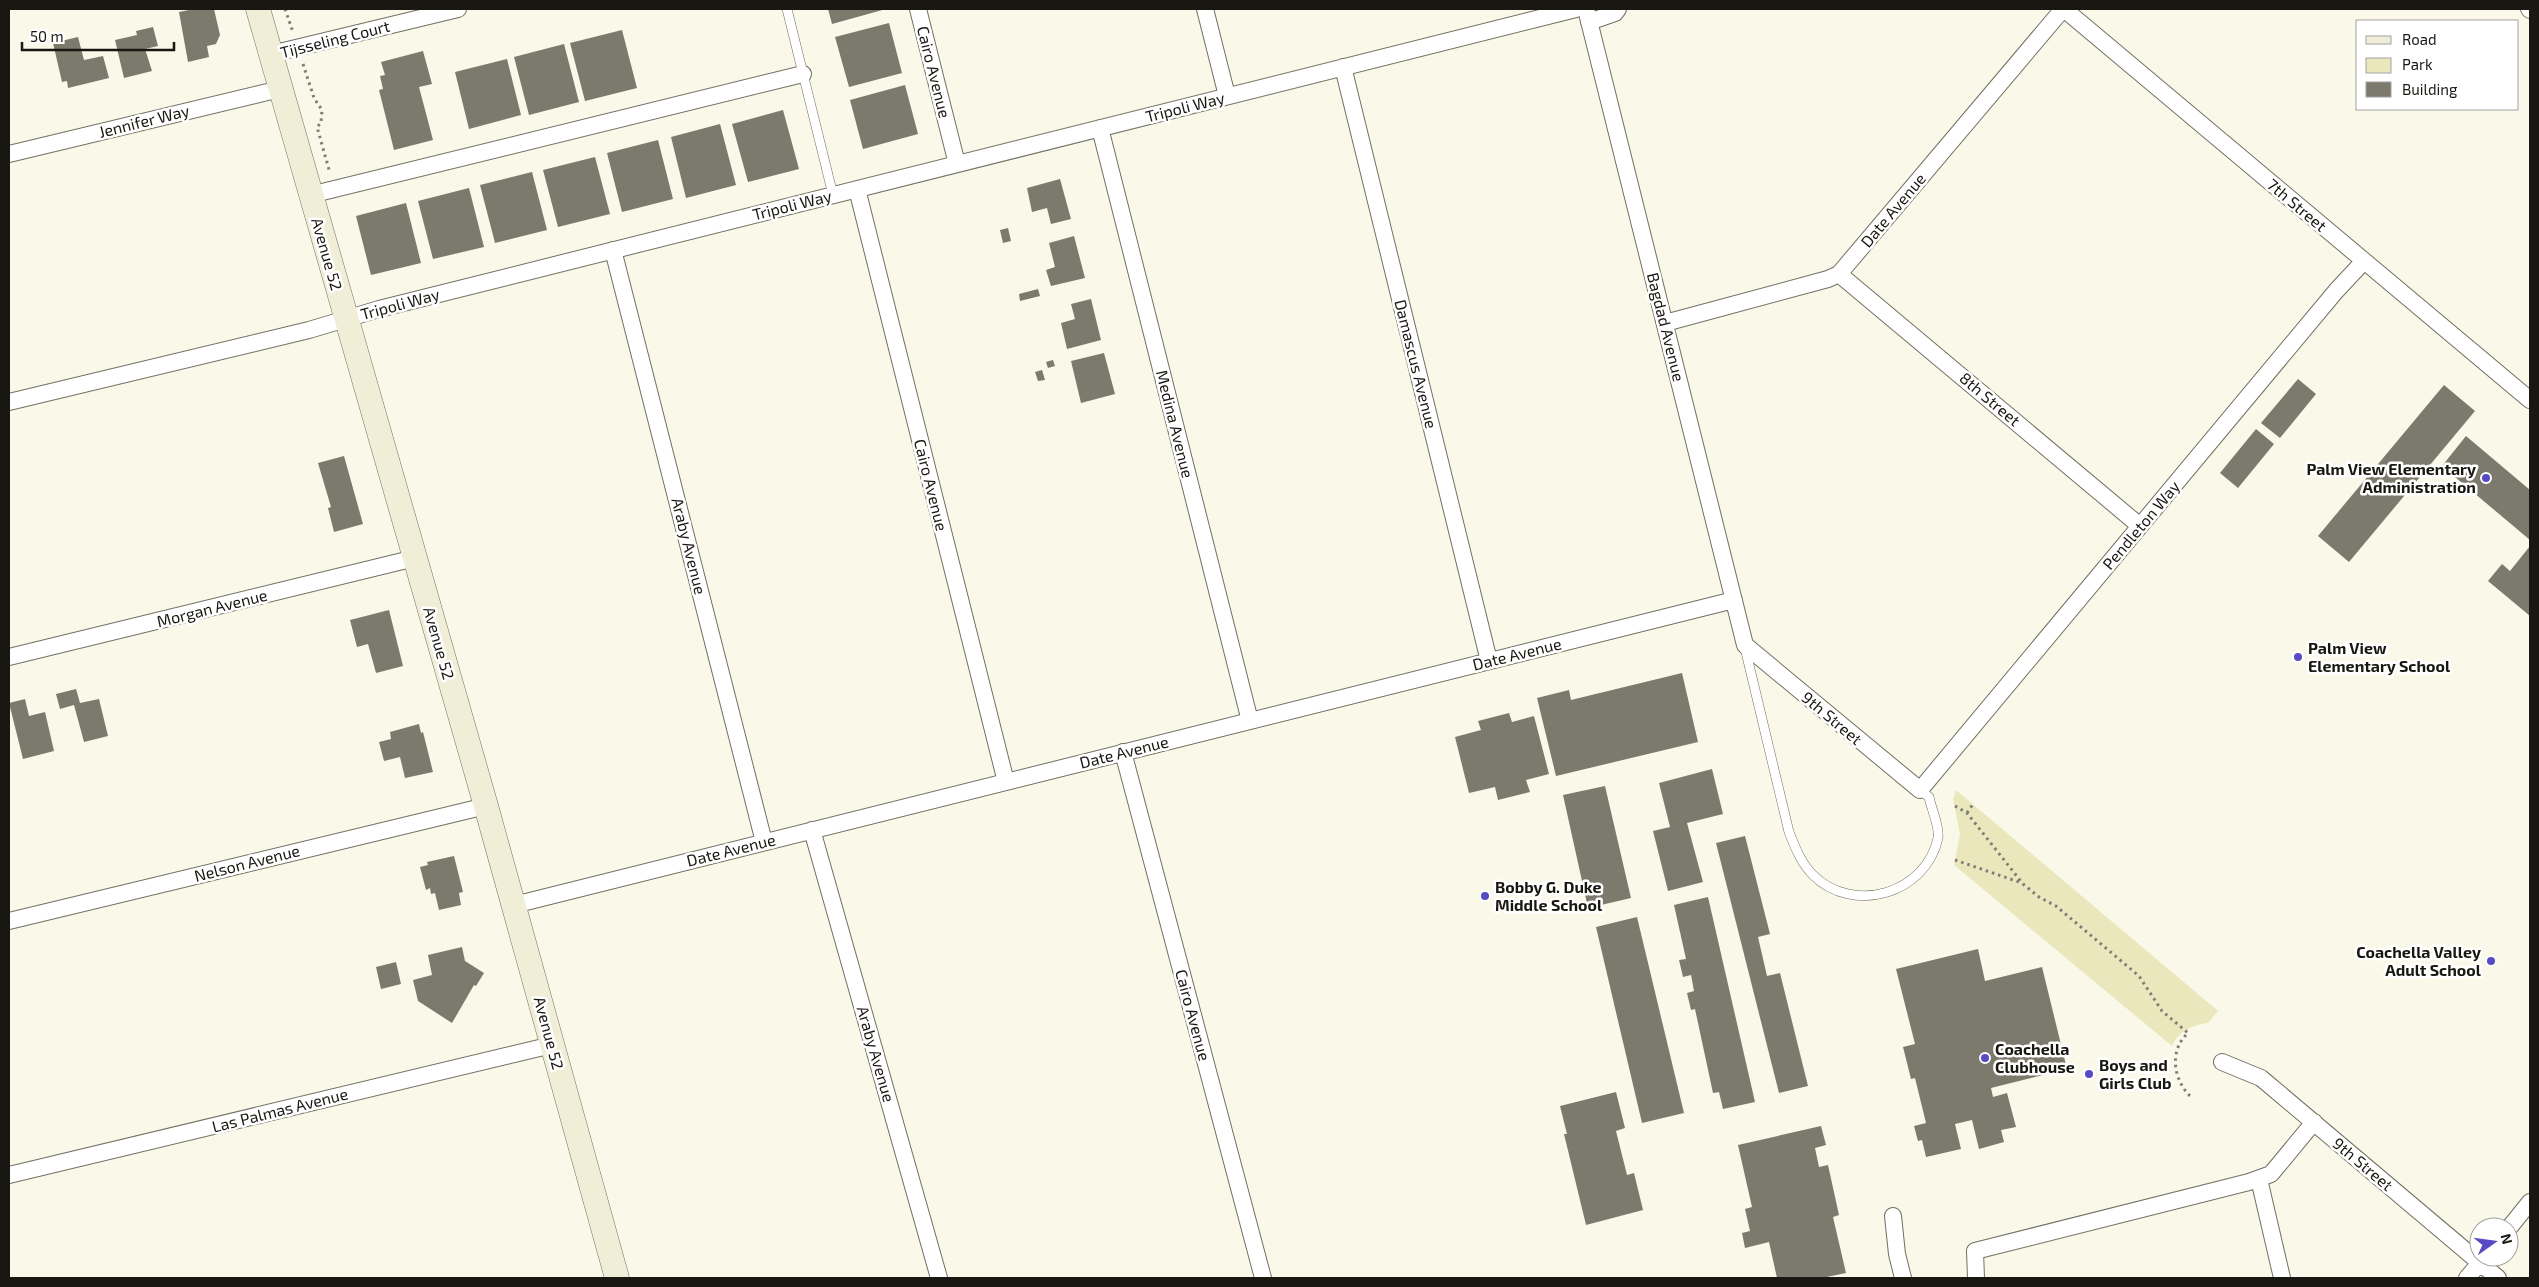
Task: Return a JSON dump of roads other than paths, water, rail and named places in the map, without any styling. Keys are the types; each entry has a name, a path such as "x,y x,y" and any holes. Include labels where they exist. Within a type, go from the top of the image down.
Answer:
{"main road":[{"name":"Avenue 52","path":"258,9 514,904 615,1278"}],"street":[{"name":"Tijsseling Court","path":"271,54 458,9"},
{"name":"Cairo Avenue","path":"918,9 957,164"},
{"path":"1205,9 1227,96"},
{"name":"Tripoli Way","path":"9,402 310,330 613,250 1576,9"},
{"path":"1587,16 1615,13 1618,9"},
{"name":"7th Street","path":"2064,9 2530,400"},
{"name":"Date Avenue","path":"1839,274 2064,9"},
{"name":"Bagdad Avenue","path":"1587,16 1744,645"},
{"name":"Damascus Avenue","path":"1343,67 1489,661"},
{"path":"310,195 803,74"},
{"name":"Jennifer Way","path":"9,154 280,88"},
{"name":"Medina Avenue","path":"1100,128 1250,721"},
{"name":"Cairo Avenue","path":"856,189 1006,782"},
{"name":"Araby Avenue","path":"613,250 764,842"},
{"name":"Pendleton Way","path":"1920,790 2364,261"},
{"path":"1665,323 1828,279 1839,274"},
{"name":"8th Street","path":"1839,274 2140,526"},
{"name":"Morgan Avenue","path":"9,657 415,558"},
{"name":"Date Avenue","path":"514,904 1734,600"},
{"name":"9th Street","path":"1744,645 1920,790"},
{"name":"Cairo Avenue","path":"1124,752 1263,1278"},
{"name":"Nelson Avenue","path":"9,921 486,806"},
{"name":"Araby Avenue","path":"812,830 939,1278"},
{"name":"Las Palmas Avenue","path":"9,1175 552,1045"},
{"name":"9th Street","path":"2222,1062 2261,1078 2469,1249"},
{"path":"1976,1278 1975,1251 2259,1179 2271,1174 2314,1122"},
{"path":"2259,1179 2282,1278"},
{"path":"2518,1217 2530,1202"},
{"path":"1893,1216 1897,1254 1903,1278"},
{"path":"2467,1278 2476,1267"},
{"name":"9th Street","path":"2488,1267 2498,1278"}],"lane":[{"path":"787,9 833,195"},
{"path":"1744,645 1789,832 1798,854 1813,875 1842,893 1859,896 1889,892 1912,881 1928,859 1938,836 1929,797 1920,790"}],"place":[{"name":"Palm View Elementary Administration","path":"2486,478"},
{"name":"Palm View Elementary School","path":"2298,657"},
{"name":"Bobby G. Duke Middle School","path":"1485,896"},
{"name":"Coachella Valley Adult School","path":"2491,961"},
{"name":"Coachella Clubhouse","path":"1985,1058"},
{"name":"Boys and Girls Club","path":"2089,1074"}]}
